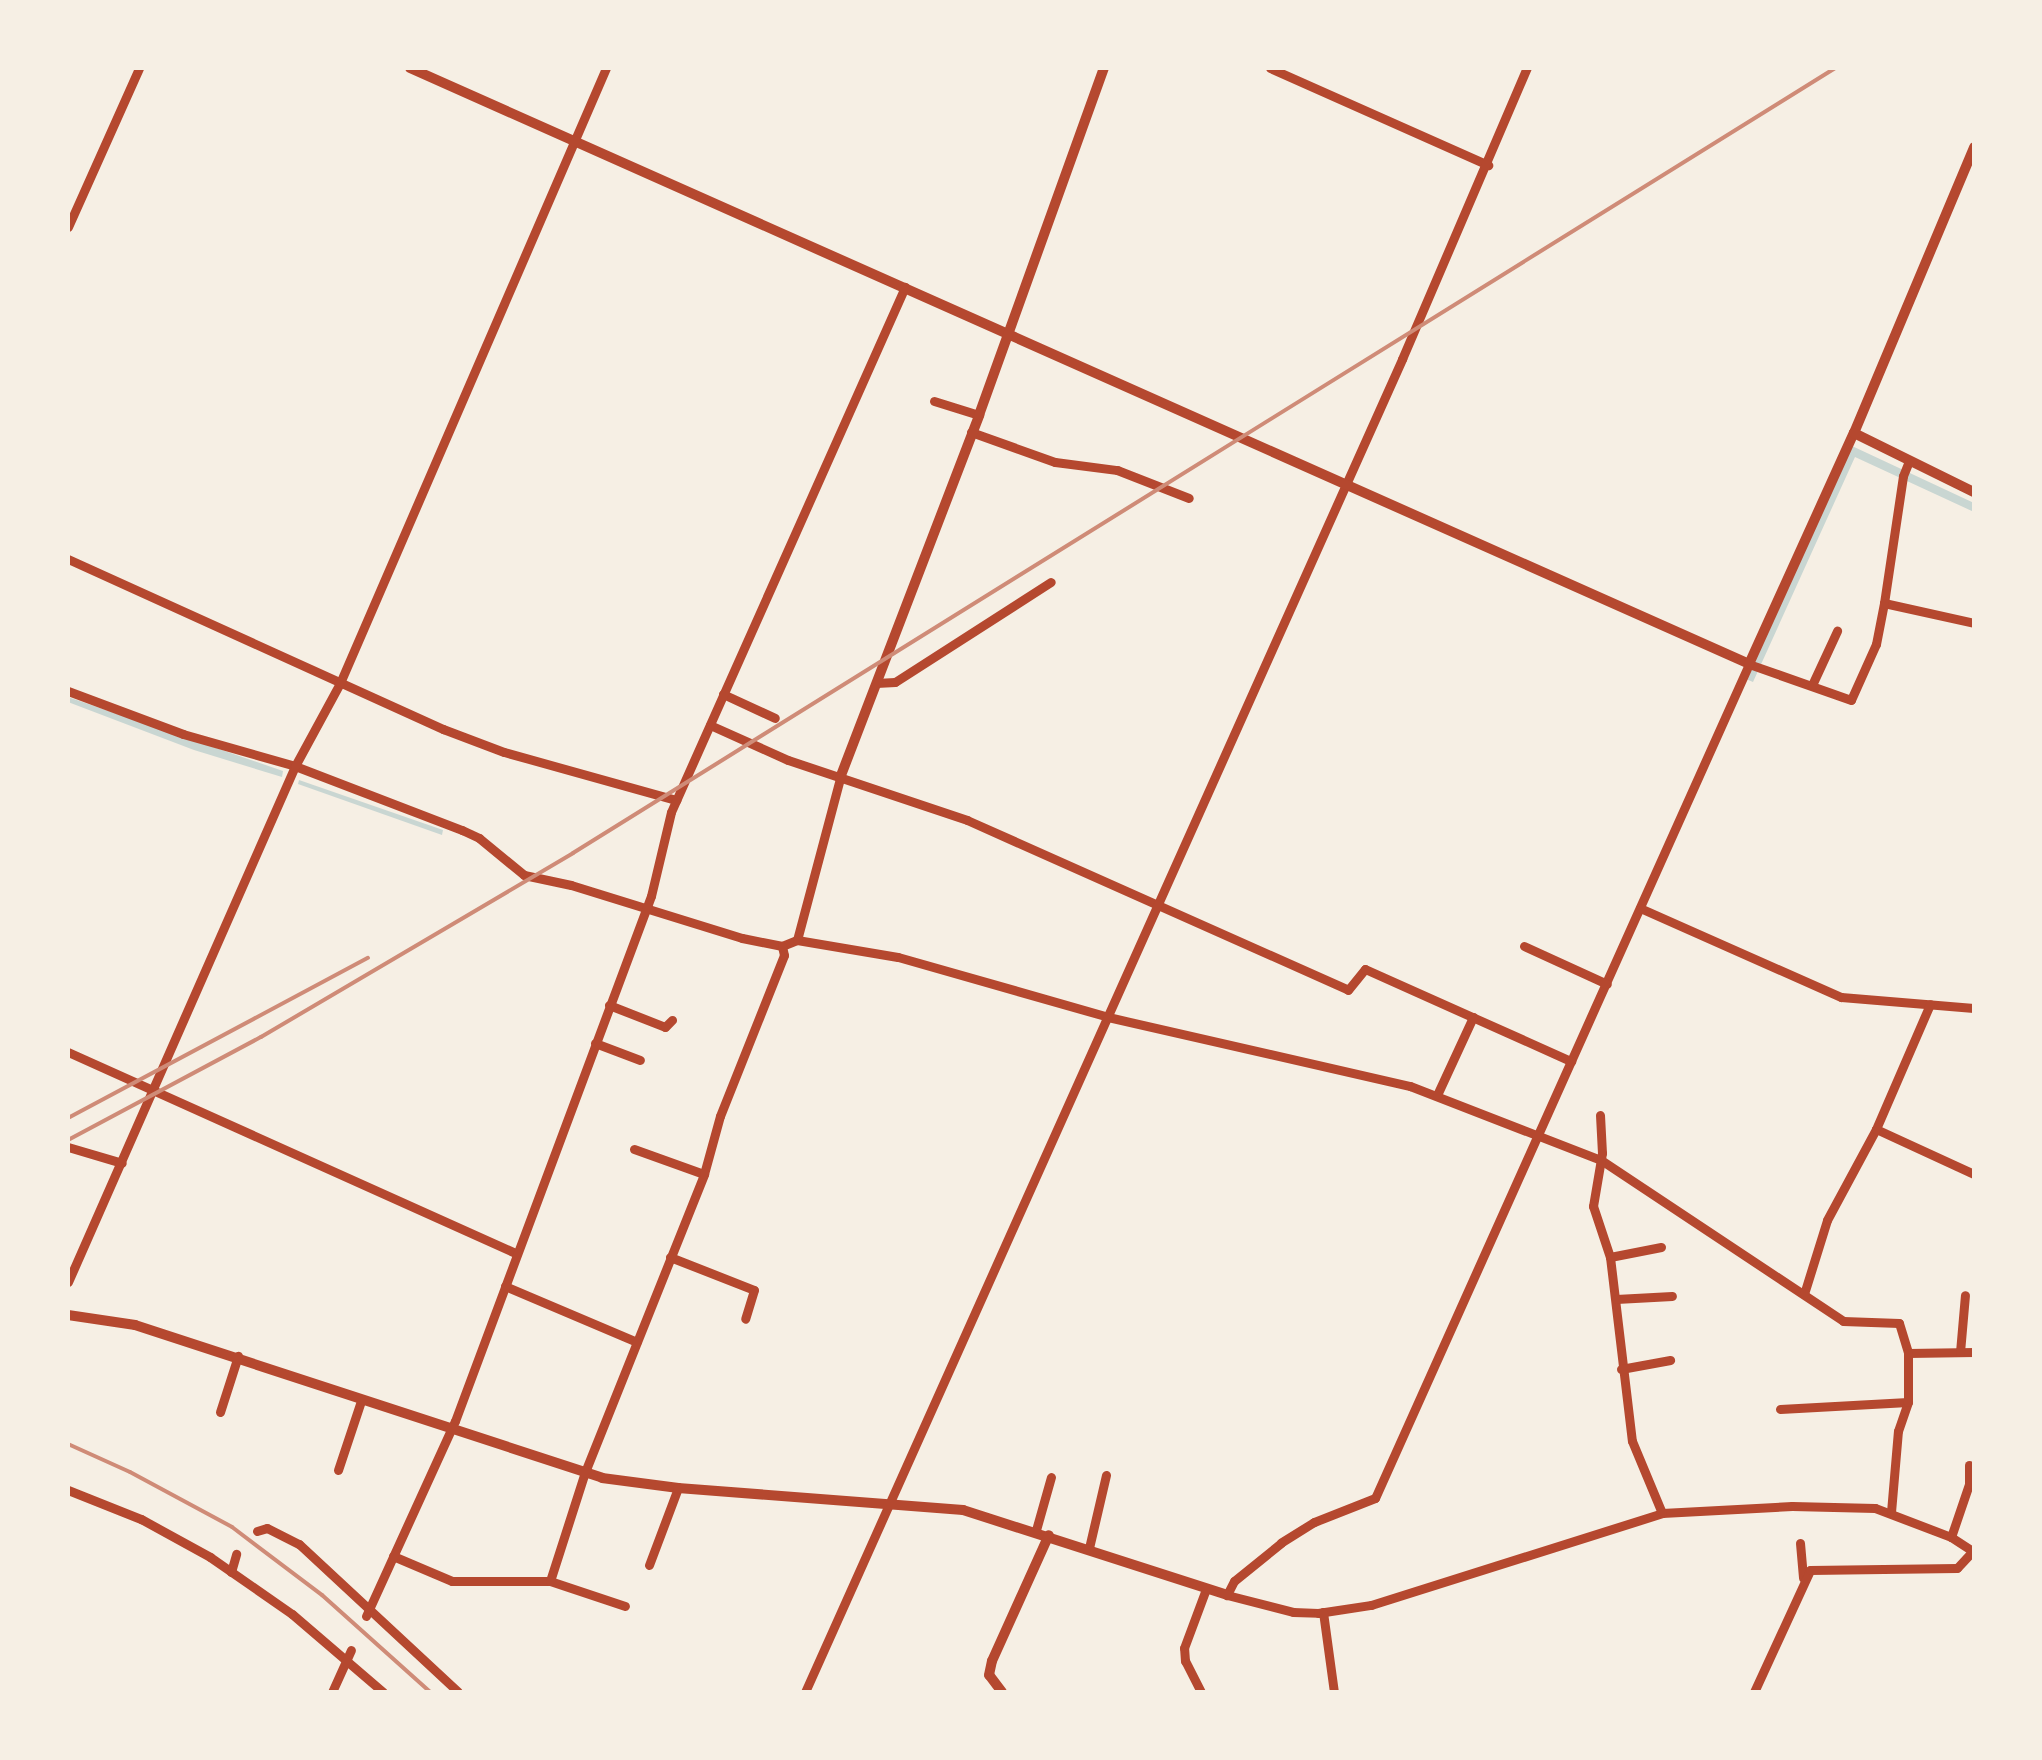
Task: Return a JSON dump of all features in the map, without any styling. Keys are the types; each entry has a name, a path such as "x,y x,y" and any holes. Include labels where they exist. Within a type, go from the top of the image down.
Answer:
{"street":[{"path":"68,227 139,68"},
{"path":"410,68 1749,664 1851,700 1876,644 1903,476 1909,461"},
{"path":"68,1282 155,1092 295,766 340,683 606,68"},
{"path":"797,940 840,778 979,415 1104,68"},
{"path":"1270,68 1488,165"},
{"path":"804,1692 1346,484 1528,68"},
{"path":"1227,1595 1234,1580 1281,1543 1314,1522 1375,1498 1854,433 1974,148"},
{"path":"368,1612 450,1431 506,1286 644,908 676,800 906,287"},
{"path":"934,401 979,415"},
{"path":"971,432 1054,462 1118,470 1189,498"},
{"path":"1854,433 1974,492"},
{"path":"68,559 340,683 504,752 676,800"},
{"path":"876,683 895,682 1051,582"},
{"path":"1884,604 1974,623"},
{"path":"1812,685 1836,632"},
{"path":"68,691 182,734 295,766 479,838 524,875 782,946 797,940 898,957 1108,1017 1437,1095 1600,1160 1843,1321 1899,1322 1908,1353 1908,1402 1898,1431 1898,1473 1891,1512"},
{"path":"723,694 775,718"},
{"path":"710,725 840,778 944,810 1348,990 1365,968 1571,1061"},
{"path":"1640,908 1841,997 1974,1008"},
{"path":"550,1582 585,1472 704,1174 720,1116 784,954 782,946"},
{"path":"1524,946 1606,984"},
{"path":"1804,1294 1827,1220 1876,1129 1930,1004"},
{"path":"609,1005 665,1028 672,1020"},
{"path":"1437,1095 1473,1017"},
{"path":"595,1043 640,1060"},
{"path":"68,1052 516,1254"},
{"path":"1600,1115 1600,1160 1592,1206 1610,1257 1632,1441 1662,1513"},
{"path":"1876,1129 1974,1174"},
{"path":"68,1147 122,1163"},
{"path":"634,1149 704,1174"},
{"path":"1610,1257 1661,1247"},
{"path":"670,1256 754,1290 746,1319"},
{"path":"506,1286 637,1342"},
{"path":"1960,1352 1965,1295"},
{"path":"1616,1299 1672,1296"},
{"path":"68,1315 135,1325 238,1356 450,1431 585,1472 678,1488 963,1510 1036,1530 1227,1595 1294,1612 1371,1604 1662,1513 1846,1506 1891,1512 1951,1537 1974,1552 1956,1568 1810,1570 1803,1578 1754,1692"},
{"path":"1908,1353 1974,1352"},
{"path":"220,1412 238,1356"},
{"path":"1621,1368 1670,1360"},
{"path":"338,1470 361,1401"},
{"path":"1780,1409 1908,1402"},
{"path":"1951,1537 1970,1484 1968,1464"},
{"path":"1089,1548 1106,1475"},
{"path":"1036,1530 1051,1478"},
{"path":"649,1564 678,1488"},
{"path":"68,1490 141,1519 232,1572 292,1614 383,1692"},
{"path":"256,1531 267,1528 300,1544 368,1612 458,1692"},
{"path":"1002,1692 990,1675 992,1660 1049,1535"},
{"path":"1800,1543 1803,1578"},
{"path":"232,1572 236,1554"},
{"path":"393,1556 452,1581 550,1582 625,1606"},
{"path":"1201,1692 1185,1661 1184,1648 1206,1588"},
{"path":"1323,1612 1334,1692"},
{"path":"332,1692 351,1650"}],"shaded area":[{"path":"1852,446 1974,503 1974,512 1855,457 1753,682 1746,679"},
{"path":"68,697 283,771 282,777 194,750 68,702"},
{"path":"299,780 443,830 442,835 298,784"}],"railway":[{"path":"68,1140 261,1037 573,853 1835,68"},
{"path":"68,1118 368,958"},
{"path":"68,1444 130,1472 232,1527 322,1595 430,1692"}]}
